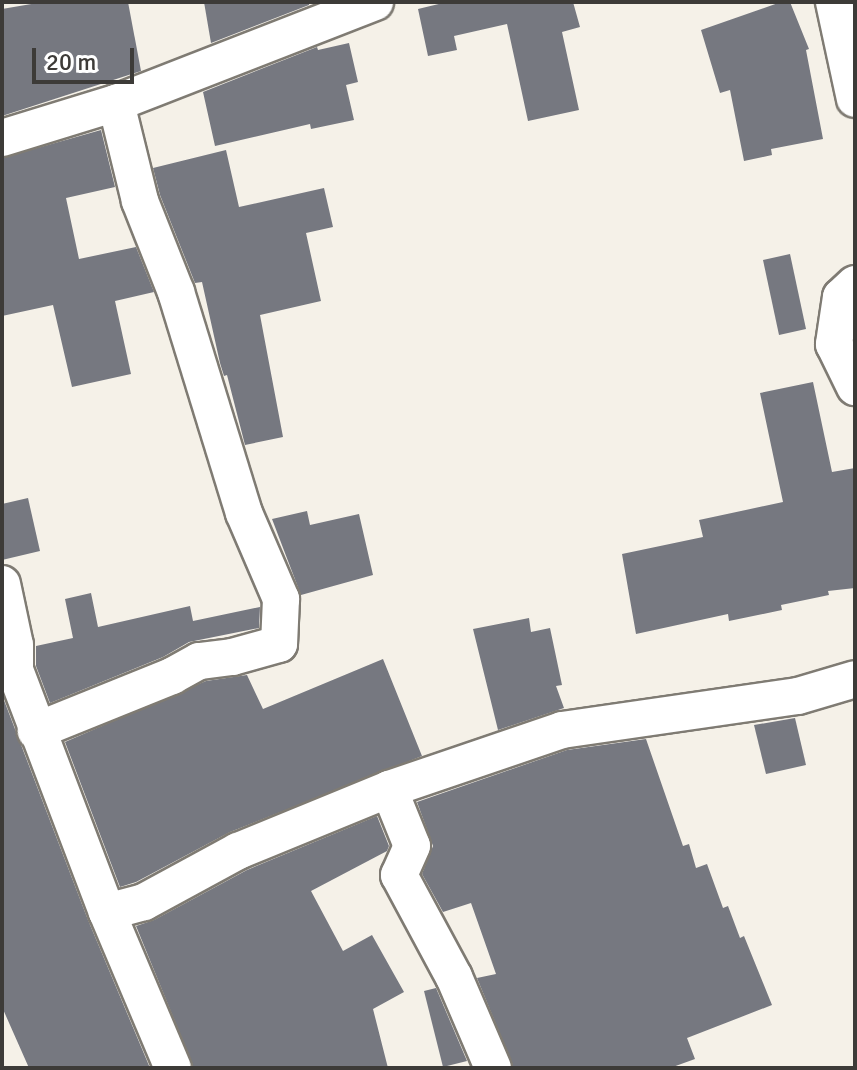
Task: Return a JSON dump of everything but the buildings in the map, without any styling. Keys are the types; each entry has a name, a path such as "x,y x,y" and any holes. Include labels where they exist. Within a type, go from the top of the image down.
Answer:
{"street":[{"path":"2,138 116,103 375,2"},
{"path":"834,2 855,99"},
{"path":"36,731 172,676 199,661 232,657 279,644 281,599 244,513 176,292 140,201 116,103"},
{"path":"855,284 841,297 834,344 855,387"},
{"path":"2,584 15,645 8,671 36,731 173,1068"},
{"path":"107,912 144,902 238,851 389,789 562,730 798,696 855,679"},
{"path":"389,789 412,846 399,875 454,977 493,1068"}]}
